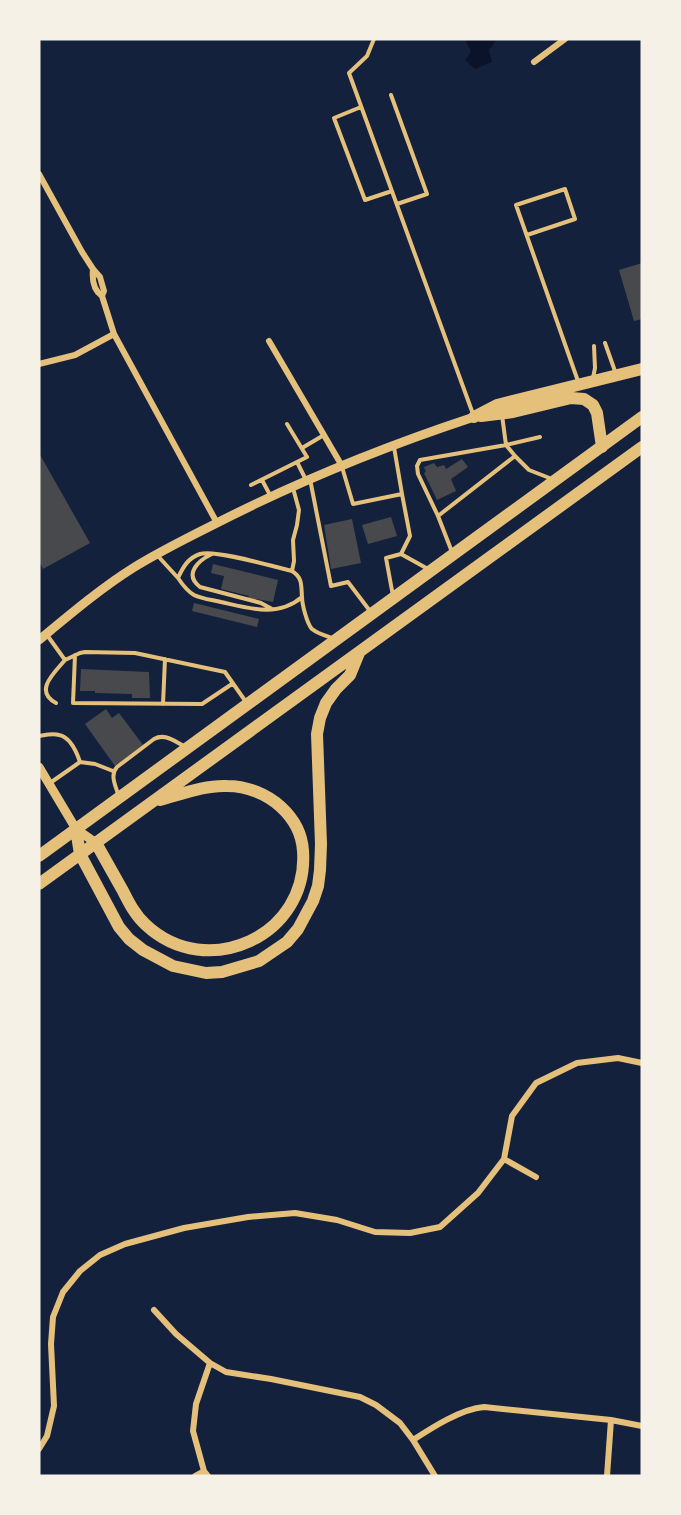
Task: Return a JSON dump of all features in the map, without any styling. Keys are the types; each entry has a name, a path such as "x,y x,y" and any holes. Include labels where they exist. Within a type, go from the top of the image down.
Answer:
{"highway":[{"path":"474,417 497,405 642,369"},
{"path":"474,417 502,414 571,398 584,399 593,405 597,413 602,447"},
{"path":"39,856 642,417"},
{"path":"39,884 642,447"},
{"path":"76,829 80,854 119,927 143,950 173,966 206,973 222,972 259,961 286,942 298,928 307,915 316,893 321,844 317,758 318,726 326,703 350,675 360,651"},
{"path":"96,843 143,923 160,936 179,946 213,951 230,949 259,937 283,916 298,888 303,861 297,828 277,803 253,790 228,786 206,788 153,801"}],"street":[{"path":"534,62 565,39"},
{"path":"39,174 93,269 92,280 98,293 102,296 114,334 217,523"},
{"path":"39,364 75,355 114,334"},
{"path":"269,341 342,466"},
{"path":"43,637 131,569 217,523 308,480 434,430 474,417"},
{"path":"39,767 76,829 96,843"},
{"path":"39,1449 48,1436 54,1406 51,1344 53,1317 63,1292 99,1255 125,1244 183,1228 248,1217 295,1214 336,1220 375,1232 410,1233 440,1227 478,1193 504,1159 512,1116 536,1083 577,1063 618,1058 642,1063"},
{"path":"504,1159 536,1177"},
{"path":"154,1310 176,1335 210,1363 226,1372 271,1378 360,1397 376,1405 400,1423 435,1476"},
{"path":"195,1476 206,1473 193,1431 196,1404 210,1363"},
{"path":"413,1440 427,1430 471,1408 484,1407 611,1420 642,1426"},
{"path":"608,1476 611,1420"}],"lane":[{"path":"374,39 367,56 349,73 474,417"},
{"path":"391,95 427,194 397,204"},
{"path":"361,107 334,118 365,200 392,191"},
{"path":"527,234 575,219 565,189 516,205 579,385"},
{"path":"605,343 616,375"},
{"path":"593,381 596,368 594,346"},
{"path":"502,414 506,445 529,470 556,480"},
{"path":"251,485 307,457 287,424"},
{"path":"302,448 324,435"},
{"path":"454,555 418,474 417,466 420,460 540,437"},
{"path":"394,446 410,536 401,554"},
{"path":"438,516 515,456"},
{"path":"297,462 308,480 331,586 348,582 372,614"},
{"path":"342,466 353,504 402,494"},
{"path":"262,480 270,497"},
{"path":"292,487 299,510 293,540 292,572"},
{"path":"178,578 183,566 197,555 205,553 292,572 301,580 308,624 319,633 337,639"},
{"path":"213,553 202,558 195,567 193,577 197,585 261,603 273,609"},
{"path":"157,554 183,586 195,596 257,610 291,605 302,597"},
{"path":"393,599 386,558 401,554 432,571"},
{"path":"43,637 65,660"},
{"path":"56,703 47,695 47,684 65,660 85,652 135,652 225,672 248,704"},
{"path":"75,655 74,703 202,704 232,684"},
{"path":"163,704 165,659"},
{"path":"39,735 61,735 67,738 80,762"},
{"path":"119,798 113,776 113,771 117,767 160,736 166,736 188,748"},
{"path":"49,783 80,762 96,764 113,771"}],"water":[{"path":"471,39 496,41 489,50 492,62 475,69 465,60 471,52 466,41"}],"building":[{"path":"642,263 642,319 634,321 619,270"},
{"path":"39,453 90,543 43,569 39,561"},
{"path":"462,459 468,467 451,479 456,491 437,500 424,473 426,472 424,467 434,463 437,467 444,465 446,469"},
{"path":"391,517 397,536 368,544 362,525"},
{"path":"352,519 361,563 331,569 324,525"},
{"path":"213,564 278,580 273,602 248,598 249,596 221,589 224,576 211,573"},
{"path":"194,603 259,619 257,627 192,611"},
{"path":"81,669 149,672 150,698 132,698 132,694 80,691"},
{"path":"106,709 112,718 119,713 143,745 115,766 85,724"}]}
